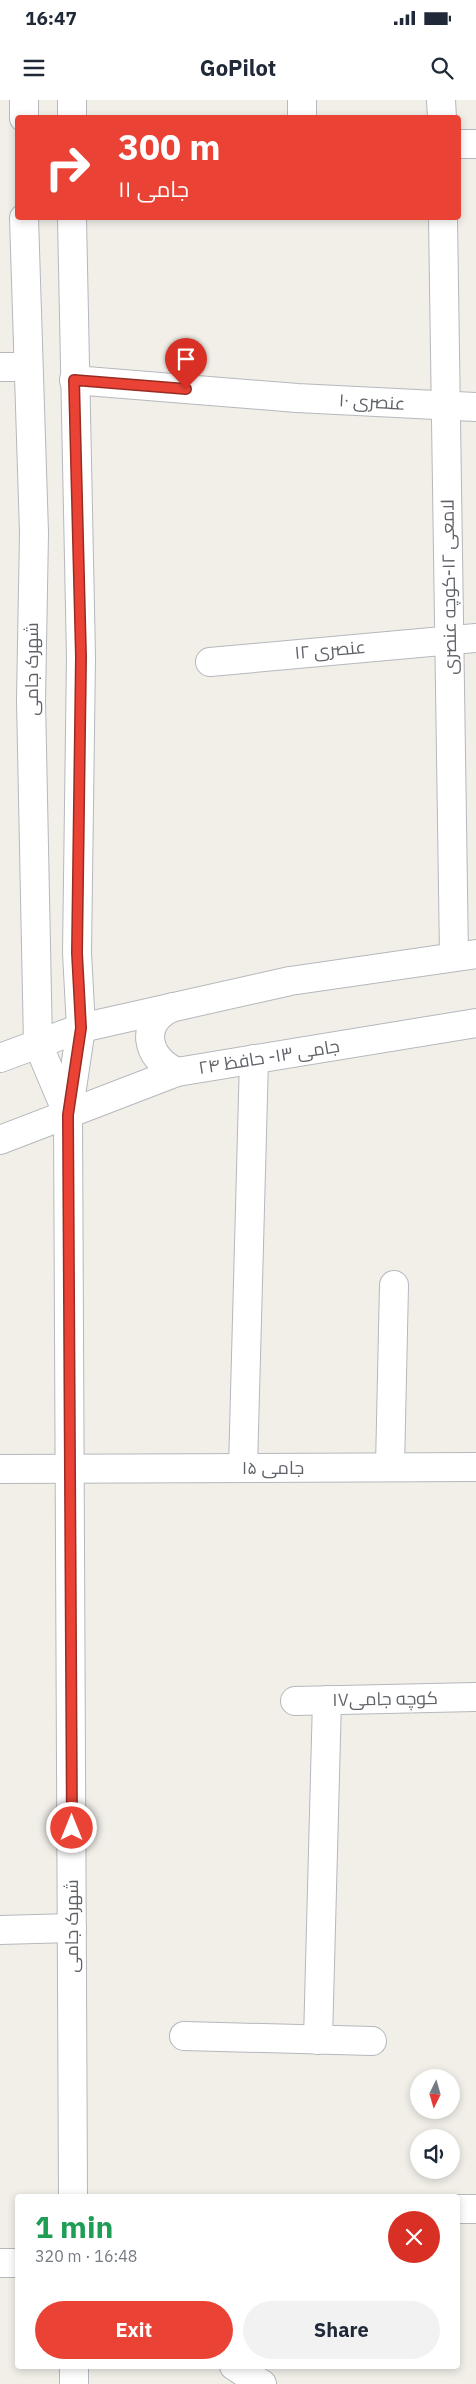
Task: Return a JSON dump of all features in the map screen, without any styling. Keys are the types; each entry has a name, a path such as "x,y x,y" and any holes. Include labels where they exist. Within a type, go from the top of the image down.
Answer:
{"street":[{"path":"24,100 24,115"},
{"path":"72,100 72,115"},
{"path":"302,100 302,115"},
{"path":"441,100 442,115"},
{"path":"461,144 476,144"},
{"name":"شهرک جامی","path":"24,220 27,367 34,533 31,700 38,1044 68,1115"},
{"name":"شهرک جامی","path":"72,220 81,657 77,953 81,1028 68,1115 73,2194"},
{"name":"لامعی ۱۲-کوچه عنصری","path":"443,220 446,407 463,639 465,955"},
{"path":"0,367 27,367"},
{"name":"۱۰ عنصری","path":"74,380 297,398 446,407 476,407"},
{"name":"۱۲ عنصری","path":"210,662 463,639"},
{"path":"0,1058 81,1028 290,981 465,955"},
{"path":"173,1007 157,1018 150,1036 151,1048 157,1059 166,1067 177,1072"},
{"name":"جامی ۱۳- حافظ ۲۴","path":"0,1140 177,1072 476,1023"},
{"path":"243,1468 254,1059"},
{"path":"390,1467 394,1285"},
{"name":"۱۵ جامی","path":"0,1469 476,1467"},
{"name":"کوچه جامی۱۷","path":"295,1701 476,1697"},
{"path":"318,2040 327,1700"},
{"path":"0,1930 72,1928"},
{"path":"184,2036 372,2041"},
{"path":"460,2209 476,2209"},
{"path":"0,2263 15,2263"},
{"path":"74,2369 74,2384"},
{"path":"239,2369 262,2384"}],"route":[{"path":"72,1828 68,1115 81,1028 77,953 81,657 74,380 186,389"}]}
